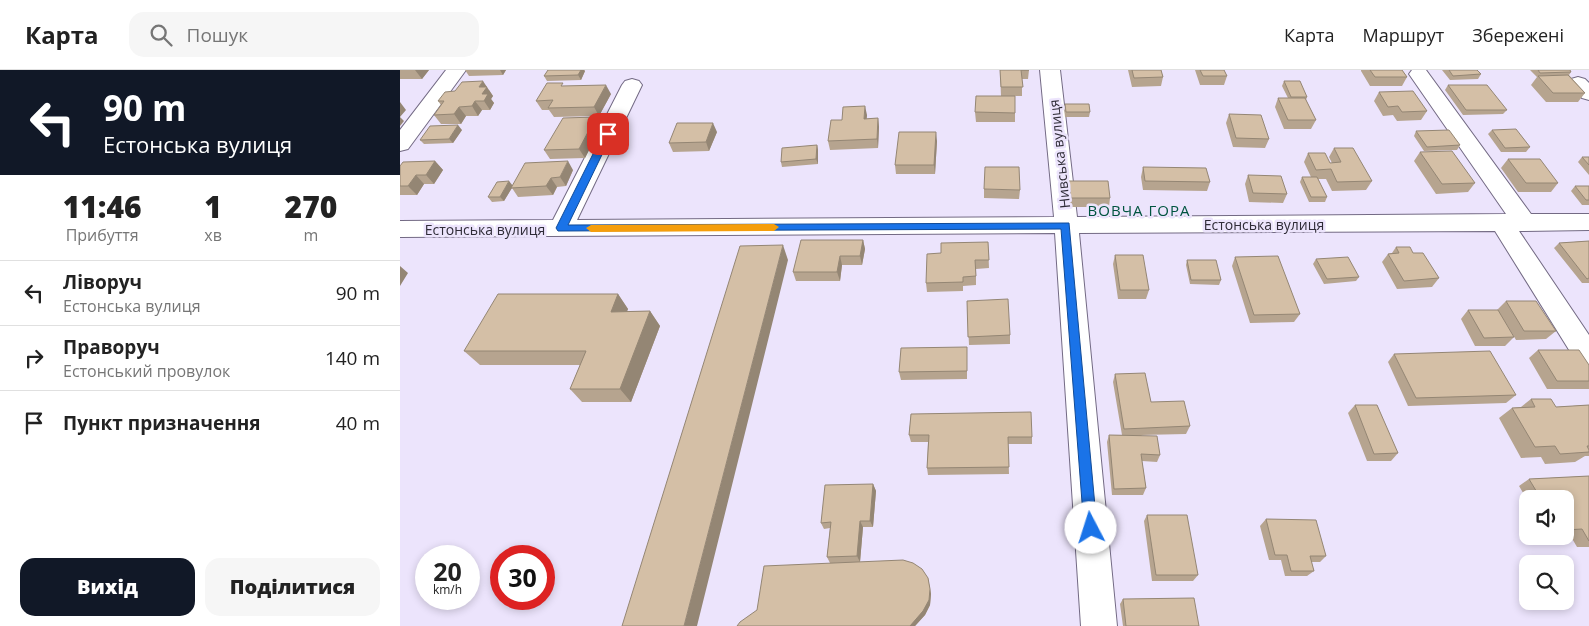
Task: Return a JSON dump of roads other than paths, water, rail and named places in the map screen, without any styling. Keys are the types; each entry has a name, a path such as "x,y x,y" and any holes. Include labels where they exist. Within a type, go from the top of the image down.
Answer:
{"street":[{"path":"400,144 456,70"},
{"name":"Нивська вулиця","path":"1050,70 1066,225 1099,626"},
{"path":"1419,74 1513,223 1589,358"},
{"path":"561,228 632,85"},
{"name":"Естонська вулиця","path":"400,230 1589,222"}],"district":[{"name":"ВОВЧА ГОРА","path":"1139,210"}]}
